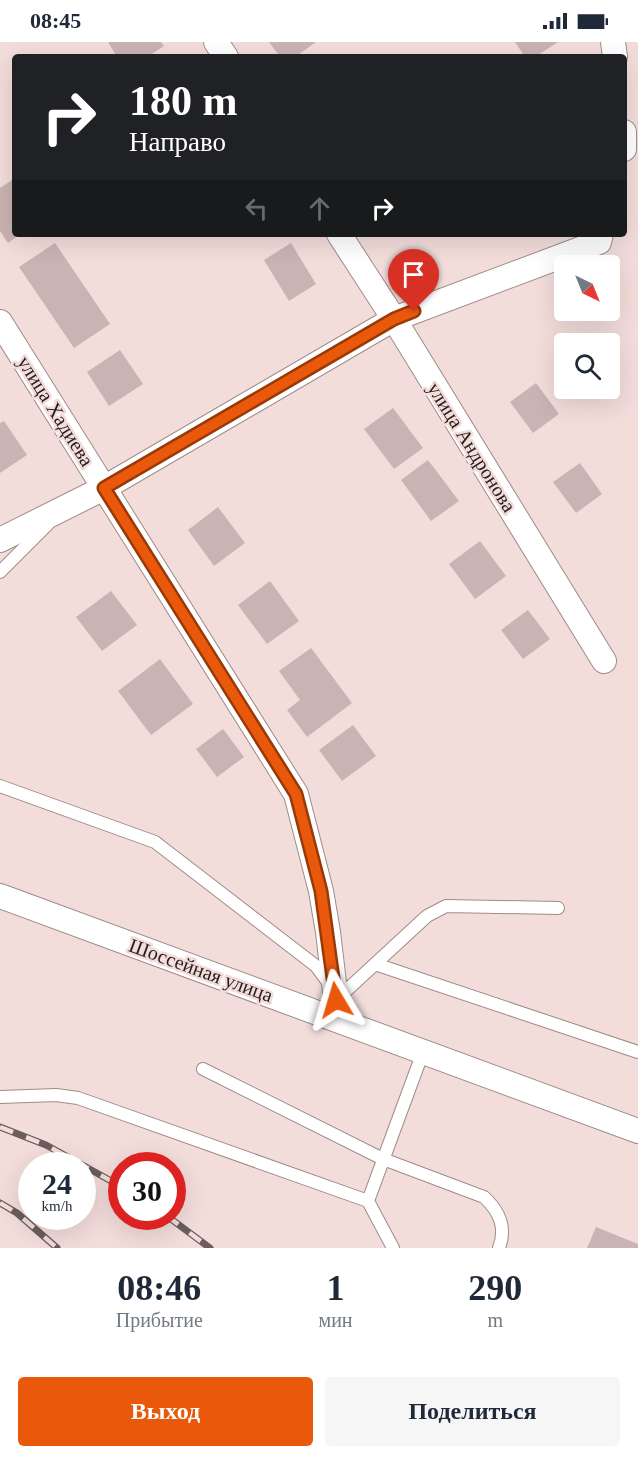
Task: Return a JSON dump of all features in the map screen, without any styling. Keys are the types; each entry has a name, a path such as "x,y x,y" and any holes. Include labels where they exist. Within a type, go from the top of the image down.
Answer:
{"street":[{"name":"улица Андронова","path":"341,237 394,319 604,661"},
{"path":"0,540 104,488 394,319 599,242 600,237"},
{"name":"улица Хадиева","path":"0,322 296,794 321,891 333,1009"},
{"name":"Шоссейная улица","path":"0,896 333,1009 423,1052 638,1131"}],"lane":[{"path":"0,572 62,510"},
{"path":"0,786 155,842 308,959 324,976 333,1009"},
{"path":"333,1009 375,964 427,916 446,906 558,908"},
{"path":"375,964 638,1052"},
{"path":"368,1201 423,1052"},
{"path":"203,1069 383,1159 484,1197 495,1207 502,1222 500,1248"},
{"path":"0,1097 56,1095 78,1098 368,1201 393,1248"}],"building":[{"path":"108,42 161,42 164,46 152,54 115,54"},
{"path":"269,42 316,42 299,54 278,54"},
{"path":"515,42 558,42 540,54 523,54"},
{"path":"12,180 12,237 17,237 8,243 0,231 0,188"},
{"path":"55,243 110,324 74,348 19,267"},
{"path":"291,243 316,284 289,301 264,260"},
{"path":"120,350 143,384 109,406 87,372"},
{"path":"536,383 559,414 533,433 510,402"},
{"path":"393,408 423,448 394,469 364,429"},
{"path":"4,421 27,455 0,473 0,423"},
{"path":"428,460 459,501 431,521 401,480"},
{"path":"580,463 602,494 576,513 553,482"},
{"path":"218,507 245,543 214,566 188,530"},
{"path":"480,541 506,576 475,599 449,564"},
{"path":"270,581 299,621 267,644 238,605"},
{"path":"111,591 137,625 102,651 76,617"},
{"path":"528,610 550,639 523,659 501,630"},
{"path":"311,648 352,703 307,737 287,710 300,700 279,671"},
{"path":"160,659 193,704 151,735 118,691"},
{"path":"353,725 376,756 342,781 319,750"},
{"path":"223,729 244,757 217,777 196,749"},
{"path":"596,1227 638,1244 638,1248 587,1248"}],"railway":[{"path":"0,1127 46,1145 108,1179"},
{"path":"0,1203 17,1213 57,1248"},
{"path":"186,1230 210,1248"}],"route":[{"path":"336,1000 321,891 296,794 104,488 394,319 414,311"}]}
